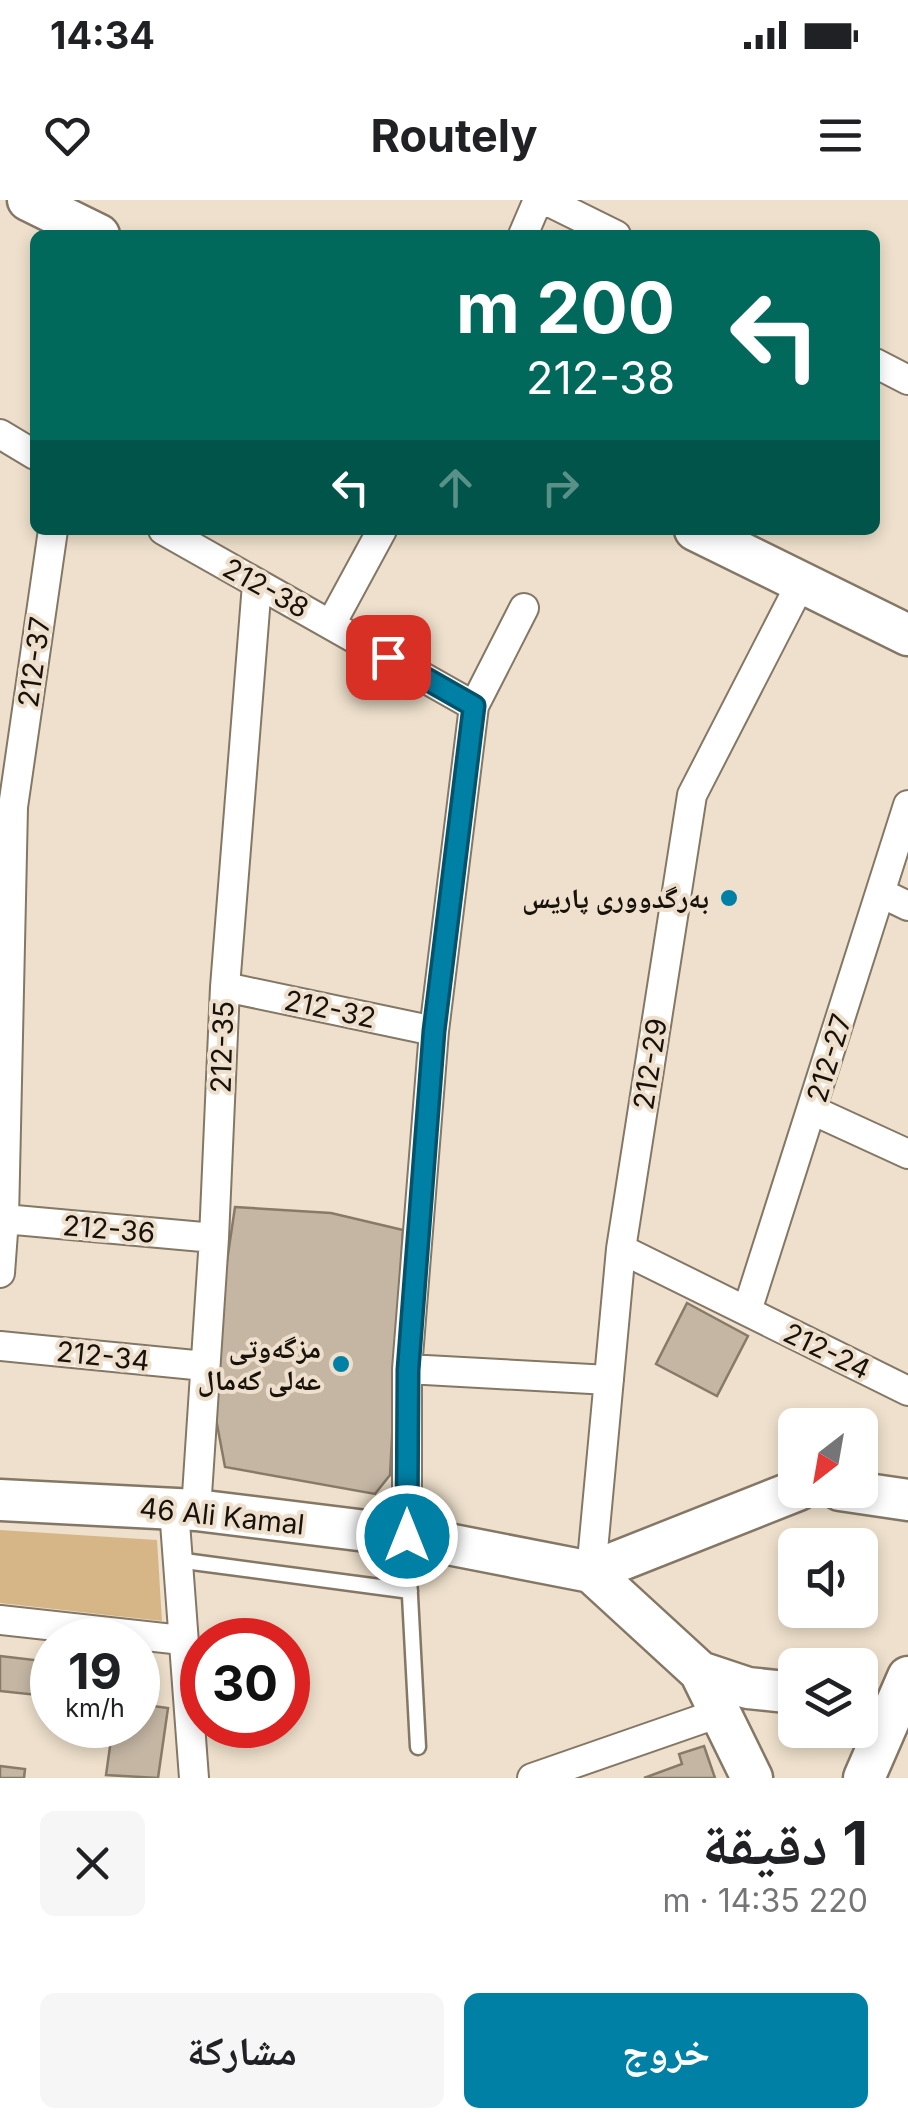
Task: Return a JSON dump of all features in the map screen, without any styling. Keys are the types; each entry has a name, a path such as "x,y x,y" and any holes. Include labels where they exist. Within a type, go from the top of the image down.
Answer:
{"street":[{"path":"28,200 89,230"},
{"path":"526,230 542,200 605,230"},
{"path":"880,366 908,380"},
{"path":"0,434 30,453"},
{"name":"212-37","path":"0,1273 4,1219 7,806 52,535"},
{"name":"212-38","path":"171,535 474,706"},
{"path":"331,624 379,535"},
{"path":"705,535 908,635"},
{"name":"212-29","path":"591,1572 622,1250 692,794 801,582"},
{"name":"212-35","path":"181,1618 177,1560 205,1366 225,987 257,584"},
{"path":"407,1536 408,1370 434,1031 474,706 524,608"},
{"name":"212-27","path":"747,1311 908,805"},
{"path":"880,894 908,906"},
{"name":"212-32","path":"225,987 434,1031"},
{"path":"812,1110 908,1154"},
{"name":"212-36","path":"4,1219 214,1238"},
{"name":"212-24","path":"622,1250 908,1391"},
{"name":"212-34","path":"0,1346 205,1366"},
{"path":"408,1370 609,1380"},
{"path":"878,1496 908,1500"},
{"path":"752,1778 700,1672 591,1572 778,1498"},
{"name":"46 Ali Kamal","path":"0,1500 185,1509 407,1536 591,1572"},
{"path":"0,1620 180,1640"},
{"path":"700,1672 748,1688 778,1691"},
{"path":"864,1778 893,1691"},
{"path":"532,1778 722,1712"},
{"name":"212-35","path":"191,1748 194,1778"}],"lane":[{"path":"407,1536 418,1748"},
{"path":"177,1560 410,1591"}],"shaded area":[{"path":"0,1530 157,1540 162,1621 0,1603"}],"building":[{"path":"235,1207 331,1213 403,1230 390,1475 375,1494 225,1467 216,1419 226,1268"},
{"path":"687,1303 748,1336 717,1396 656,1364"},
{"path":"0,1656 30,1659 30,1694 0,1691"},
{"path":"160,1707 168,1708 158,1778 106,1775 110,1748 160,1748"},
{"path":"704,1746 715,1778 644,1778 682,1764 679,1754"},
{"path":"0,1766 25,1769 24,1778 0,1778"}],"place":[{"name":"بەرگدووری پاریس","path":"729,898"},
{"name":"مزگەوتی عەلی کەمال","path":"341,1364"}],"route":[{"path":"388,657 474,706 434,1031 408,1370 407,1536"}]}
